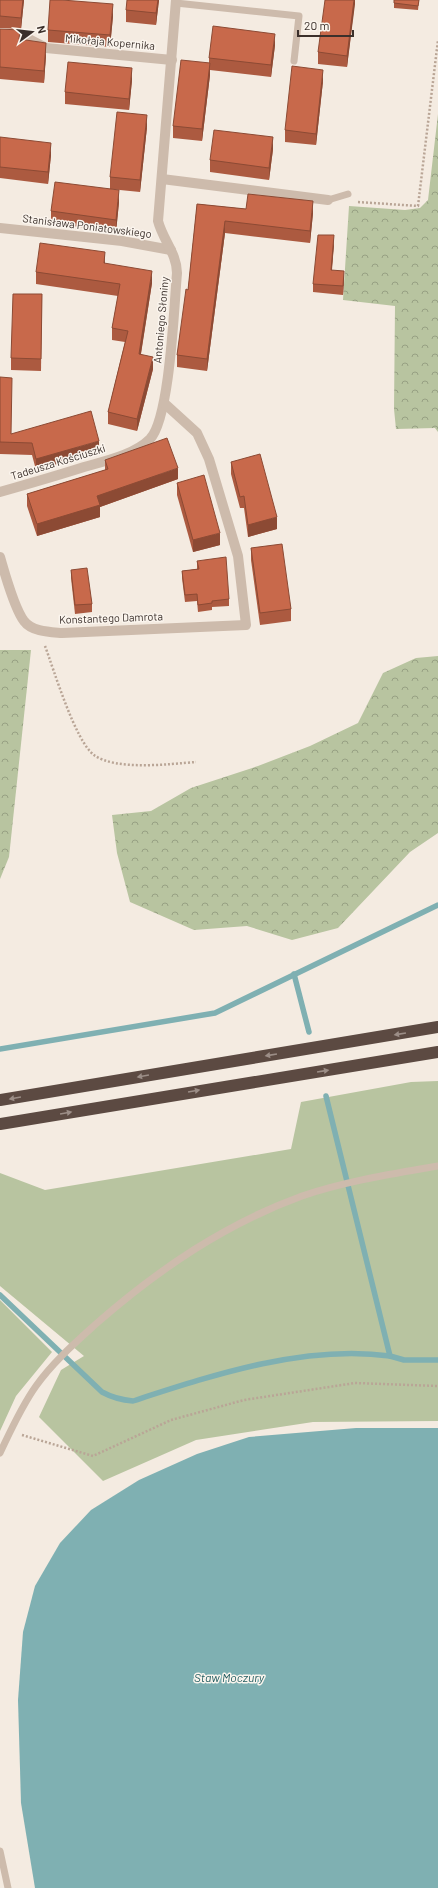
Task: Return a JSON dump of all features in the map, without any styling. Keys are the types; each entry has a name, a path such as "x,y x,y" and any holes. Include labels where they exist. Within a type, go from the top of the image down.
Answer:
{"highway":[{"path":"0,1100 438,1027"},
{"path":"0,1124 438,1052"}],"street":[{"name":"Antoniego Słoniny","path":"164,403 177,273 176,261 158,222 176,2"},
{"name":"Mikołaja Kopernika","path":"0,34 23,36 46,48 172,60"},
{"path":"162,179 328,200"},
{"name":"Stanisława Poniatowskiego","path":"0,228 122,241 171,250"},
{"name":"Tadeusza Kościuszki","path":"0,492 106,461 139,447 156,432 164,403"},
{"name":"Konstantego Damrota","path":"0,557 10,591 24,622 40,630 62,633 246,625 238,556 212,465 197,433 164,403"}],"lane":[{"path":"176,2 299,16 294,61"},
{"path":"328,200 348,194"},
{"path":"0,1453 36,1386 55,1362 138,1289 182,1257 216,1235 280,1204 341,1184 438,1166"},
{"path":"0,1852 8,1888"}],"path":[{"path":"328,200 418,206 438,40"},
{"path":"40,630 70,715 85,746 94,755 114,762 132,765 196,762"},
{"path":"10,1432 93,1456 171,1420 244,1400 355,1383 438,1386"}],"green space":[{"path":"438,114 438,432 435,428 396,429 394,409 395,306 343,300 349,206 405,210 420,208 428,200"},
{"path":"0,650 31,650 9,857 0,879"},
{"path":"438,656 438,833 410,852 338,928 292,940 247,926 194,930 130,902 117,853 112,815 151,811 191,788 258,766 310,746 358,723 383,673 416,658"},
{"path":"438,1081 438,1421 313,1422 196,1440 103,1481 39,1417 61,1370 84,1356 0,1286 0,1173 45,1190 291,1149 301,1102 411,1082"},
{"path":"0,1300 52,1352 16,1396 0,1431"}],"water":[{"name":"Staw Moczury","path":"356,1428 438,1428 438,1888 35,1888 21,1803 18,1700 23,1632 35,1586 60,1543 91,1510 139,1480 197,1454 249,1437"}],"building":[{"path":"0,0 23,0 21,18 0,16"},
{"path":"50,0 113,4 110,35 48,30"},
{"path":"127,0 158,0 156,13 126,10"},
{"path":"325,0 354,0 347,56 318,52"},
{"path":"394,0 419,0 418,6 394,3"},
{"path":"213,26 275,34 271,65 209,58"},
{"path":"0,29 20,30 19,39 46,43 44,71 0,67"},
{"path":"181,60 210,63 202,129 173,126"},
{"path":"68,62 132,68 129,99 65,92"},
{"path":"292,66 323,70 316,134 285,130"},
{"path":"117,112 147,115 140,180 110,177"},
{"path":"214,130 273,137 269,168 210,160"},
{"path":"0,137 51,143 48,172 0,167"},
{"path":"55,182 119,190 116,220 51,211"},
{"path":"248,194 313,201 310,231 225,221 207,359 177,355 186,289 188,290 197,204 246,209"},
{"path":"318,235 334,235 331,270 344,271 343,286 313,284"},
{"path":"40,243 105,252 104,263 152,271 139,354 153,357 137,419 108,412 128,331 112,328 120,284 36,272"},
{"path":"13,294 42,294 41,359 11,358"},
{"path":"0,377 12,378 11,434 91,411 99,441 36,459 32,443 0,442"},
{"path":"167,438 178,468 97,496 100,505 37,524 27,494 108,469 105,460"},
{"path":"260,454 277,517 248,525 244,496 240,497 231,462"},
{"path":"204,475 220,533 193,540 177,483"},
{"path":"282,544 291,609 260,613 251,548"},
{"path":"226,557 229,599 212,601 212,603 198,605 197,594 185,595 182,571 199,569 197,561"},
{"path":"87,568 92,604 75,605 71,570"}],"waterway":[{"path":"0,1049 215,1013 438,905"},
{"path":"294,974 309,1032"},
{"path":"326,1096 390,1356 404,1360 438,1360"},
{"path":"0,1295 102,1392 125,1400 133,1401 227,1372 293,1358 326,1354 358,1353 390,1356"}]}
